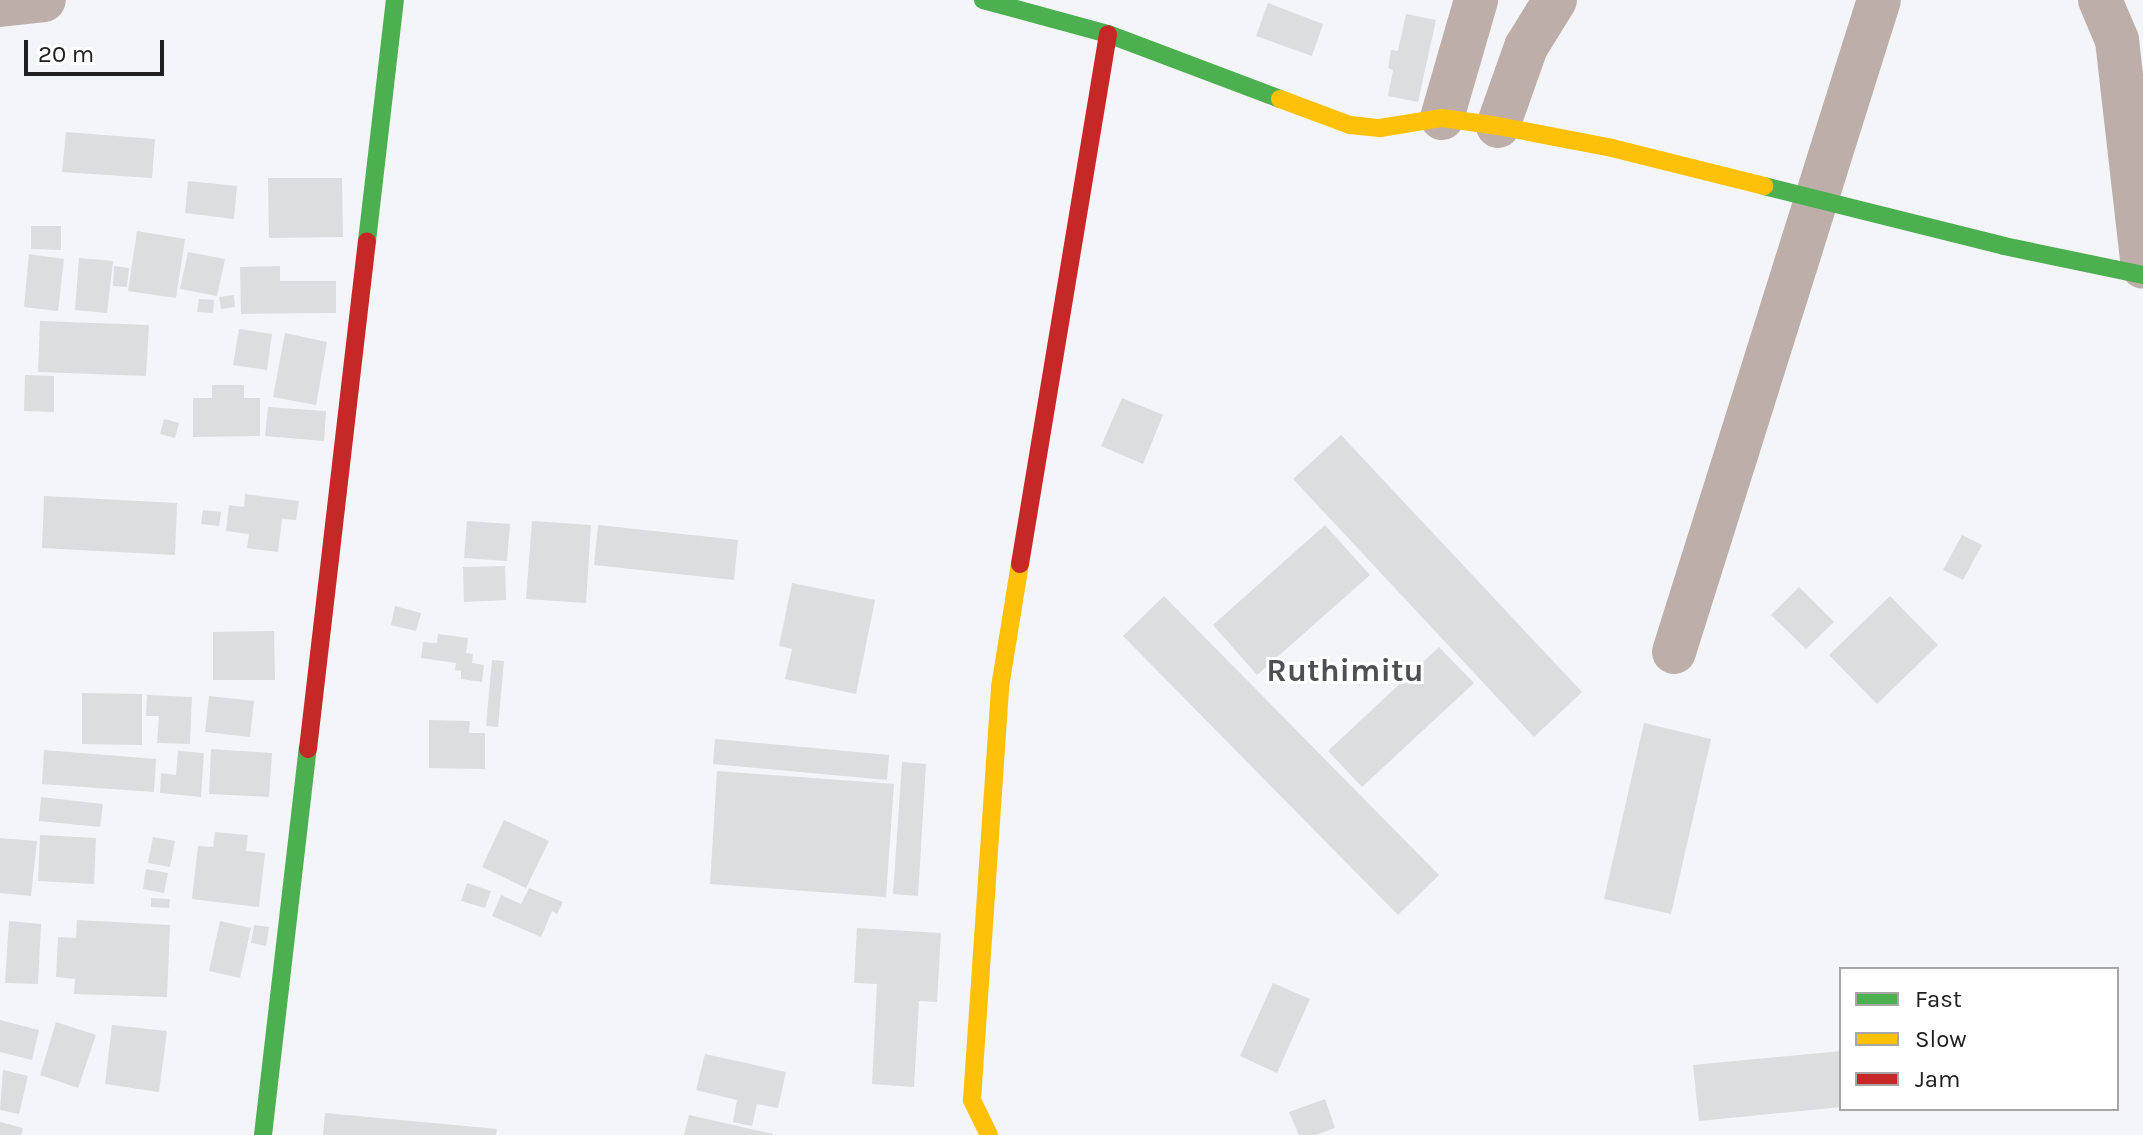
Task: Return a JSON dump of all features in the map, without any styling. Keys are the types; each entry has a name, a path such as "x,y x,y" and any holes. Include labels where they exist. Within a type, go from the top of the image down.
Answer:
{"street":[{"path":"0,5 44,0"},
{"path":"263,1135 395,0"},
{"path":"983,0 1108,34 1350,125 1380,128 1442,118 1498,126 1612,148 2004,246 2143,275"},
{"path":"1442,118 1476,0"},
{"path":"1498,126 1526,47 1555,0"},
{"path":"1674,652 1879,0"},
{"path":"2100,0 2117,40 2143,267"},
{"path":"989,1135 972,1100 1000,687 1108,34"}],"building":[{"path":"1268,3 1323,24 1312,56 1256,36"},
{"path":"1406,14 1436,20 1418,102 1388,96 1393,70 1388,68 1391,50 1398,51"},
{"path":"66,132 155,139 152,178 62,172"},
{"path":"268,178 342,178 343,237 269,238"},
{"path":"188,181 237,186 234,219 185,213"},
{"path":"31,226 61,226 61,250 31,249"},
{"path":"137,231 185,239 176,298 128,291"},
{"path":"188,252 225,259 217,296 180,289"},
{"path":"29,254 64,259 58,311 24,307"},
{"path":"79,258 113,261 107,313 75,310"},
{"path":"114,266 129,268 127,287 113,286"},
{"path":"280,266 280,281 336,281 336,313 241,314 240,267"},
{"path":"234,295 235,307 221,309 219,297"},
{"path":"199,299 214,300 213,313 197,312"},
{"path":"40,321 149,325 146,376 38,372"},
{"path":"239,329 272,334 267,370 233,365"},
{"path":"285,333 327,342 316,405 273,397"},
{"path":"25,375 54,376 54,412 24,411"},
{"path":"212,385 244,385 244,398 260,398 260,436 193,437 193,398 212,398"},
{"path":"1122,398 1163,415 1143,464 1101,446"},
{"path":"268,407 326,411 324,441 265,436"},
{"path":"164,419 179,423 175,438 160,434"},
{"path":"1341,435 1582,692 1534,737 1293,479"},
{"path":"245,494 299,501 296,520 282,519 278,552 247,548 249,534 226,531 229,505 244,507"},
{"path":"44,496 177,503 175,555 42,548"},
{"path":"203,510 221,512 219,526 201,524"},
{"path":"467,521 510,524 507,561 464,558"},
{"path":"532,521 591,525 586,603 526,599"},
{"path":"598,525 738,540 734,580 594,565"},
{"path":"1325,525 1370,575 1257,675 1213,625"},
{"path":"1962,535 1982,545 1963,580 1943,570"},
{"path":"505,566 506,600 464,602 463,567"},
{"path":"792,583 875,600 856,694 785,679 792,649 779,646"},
{"path":"1799,587 1834,622 1806,649 1771,615"},
{"path":"1164,596 1439,875 1398,915 1123,636"},
{"path":"1890,596 1938,645 1877,704 1829,655"},
{"path":"395,606 421,613 416,631 391,625"},
{"path":"274,631 275,680 213,680 213,632"},
{"path":"438,634 468,638 466,653 473,654 472,663 484,665 482,682 461,679 461,671 455,670 456,663 421,658 423,642 437,643"},
{"path":"1439,647 1474,683 1362,787 1328,751"},
{"path":"492,660 504,661 498,727 486,726"},
{"path":"82,693 142,694 142,745 82,744"},
{"path":"147,695 192,697 190,744 157,743 159,716 146,716"},
{"path":"209,696 254,701 250,737 205,732"},
{"path":"429,720 470,721 469,733 485,733 485,769 429,768"},
{"path":"1644,723 1711,739 1671,914 1604,899"},
{"path":"715,739 889,755 887,780 713,764"},
{"path":"211,749 272,753 269,797 209,794"},
{"path":"44,750 156,759 154,792 42,784"},
{"path":"178,751 204,753 201,797 160,793 161,773 176,775"},
{"path":"902,762 926,764 918,896 893,894"},
{"path":"717,771 894,784 886,897 710,884"},
{"path":"41,797 103,804 100,827 39,821"},
{"path":"504,820 549,841 526,888 482,867"},
{"path":"215,832 248,835 246,851 265,853 259,907 192,899 198,846 213,847"},
{"path":"40,835 96,838 94,884 38,881"},
{"path":"153,837 175,841 170,867 148,863"},
{"path":"0,838 37,841 31,896 0,893"},
{"path":"146,869 168,873 164,893 143,889"},
{"path":"467,883 491,891 485,908 461,901"},
{"path":"529,888 563,902 557,914 552,911 541,937 492,916 501,895 521,904"},
{"path":"151,898 170,899 169,908 151,907"},
{"path":"77,920 170,925 167,997 74,994 75,979 56,977 58,937 76,938"},
{"path":"9,921 41,924 38,984 5,983"},
{"path":"220,921 251,928 240,978 209,971"},
{"path":"254,925 269,927 266,946 251,943"},
{"path":"857,928 941,933 937,1002 919,1001 914,1087 872,1084 877,984 854,983"},
{"path":"1273,983 1310,999 1277,1073 1240,1056"},
{"path":"0,1020 39,1030 32,1060 0,1052"},
{"path":"56,1022 96,1035 78,1088 40,1075"},
{"path":"112,1025 167,1031 159,1092 105,1084"},
{"path":"1839,1051 1839,1107 1699,1121 1693,1065"},
{"path":"705,1054 786,1072 778,1108 757,1104 752,1126 733,1122 737,1100 696,1090"},
{"path":"3,1070 28,1076 19,1114 0,1110"},
{"path":"1325,1099 1335,1128 1316,1135 1299,1135 1289,1112"},
{"path":"325,1113 497,1129 496,1135 323,1135"},
{"path":"689,1115 773,1134 773,1135 684,1135"},
{"path":"0,1122 23,1128 21,1135 0,1135"}],"traffic: fast":[{"path":"367,241 395,0"},
{"path":"983,0 1108,34 1280,99"},
{"path":"1764,186 2004,246 2143,275"},
{"path":"263,1135 308,749"}],"traffic: slow":[{"path":"1280,99 1350,125 1380,128 1442,118 1498,126 1612,148 1764,186"},
{"path":"989,1135 972,1100 1000,687 1020,564"}],"traffic: jam":[{"path":"1020,564 1108,34"},
{"path":"308,749 367,241"}],"district":[{"name":"Ruthimitu","path":"1345,671"}]}
